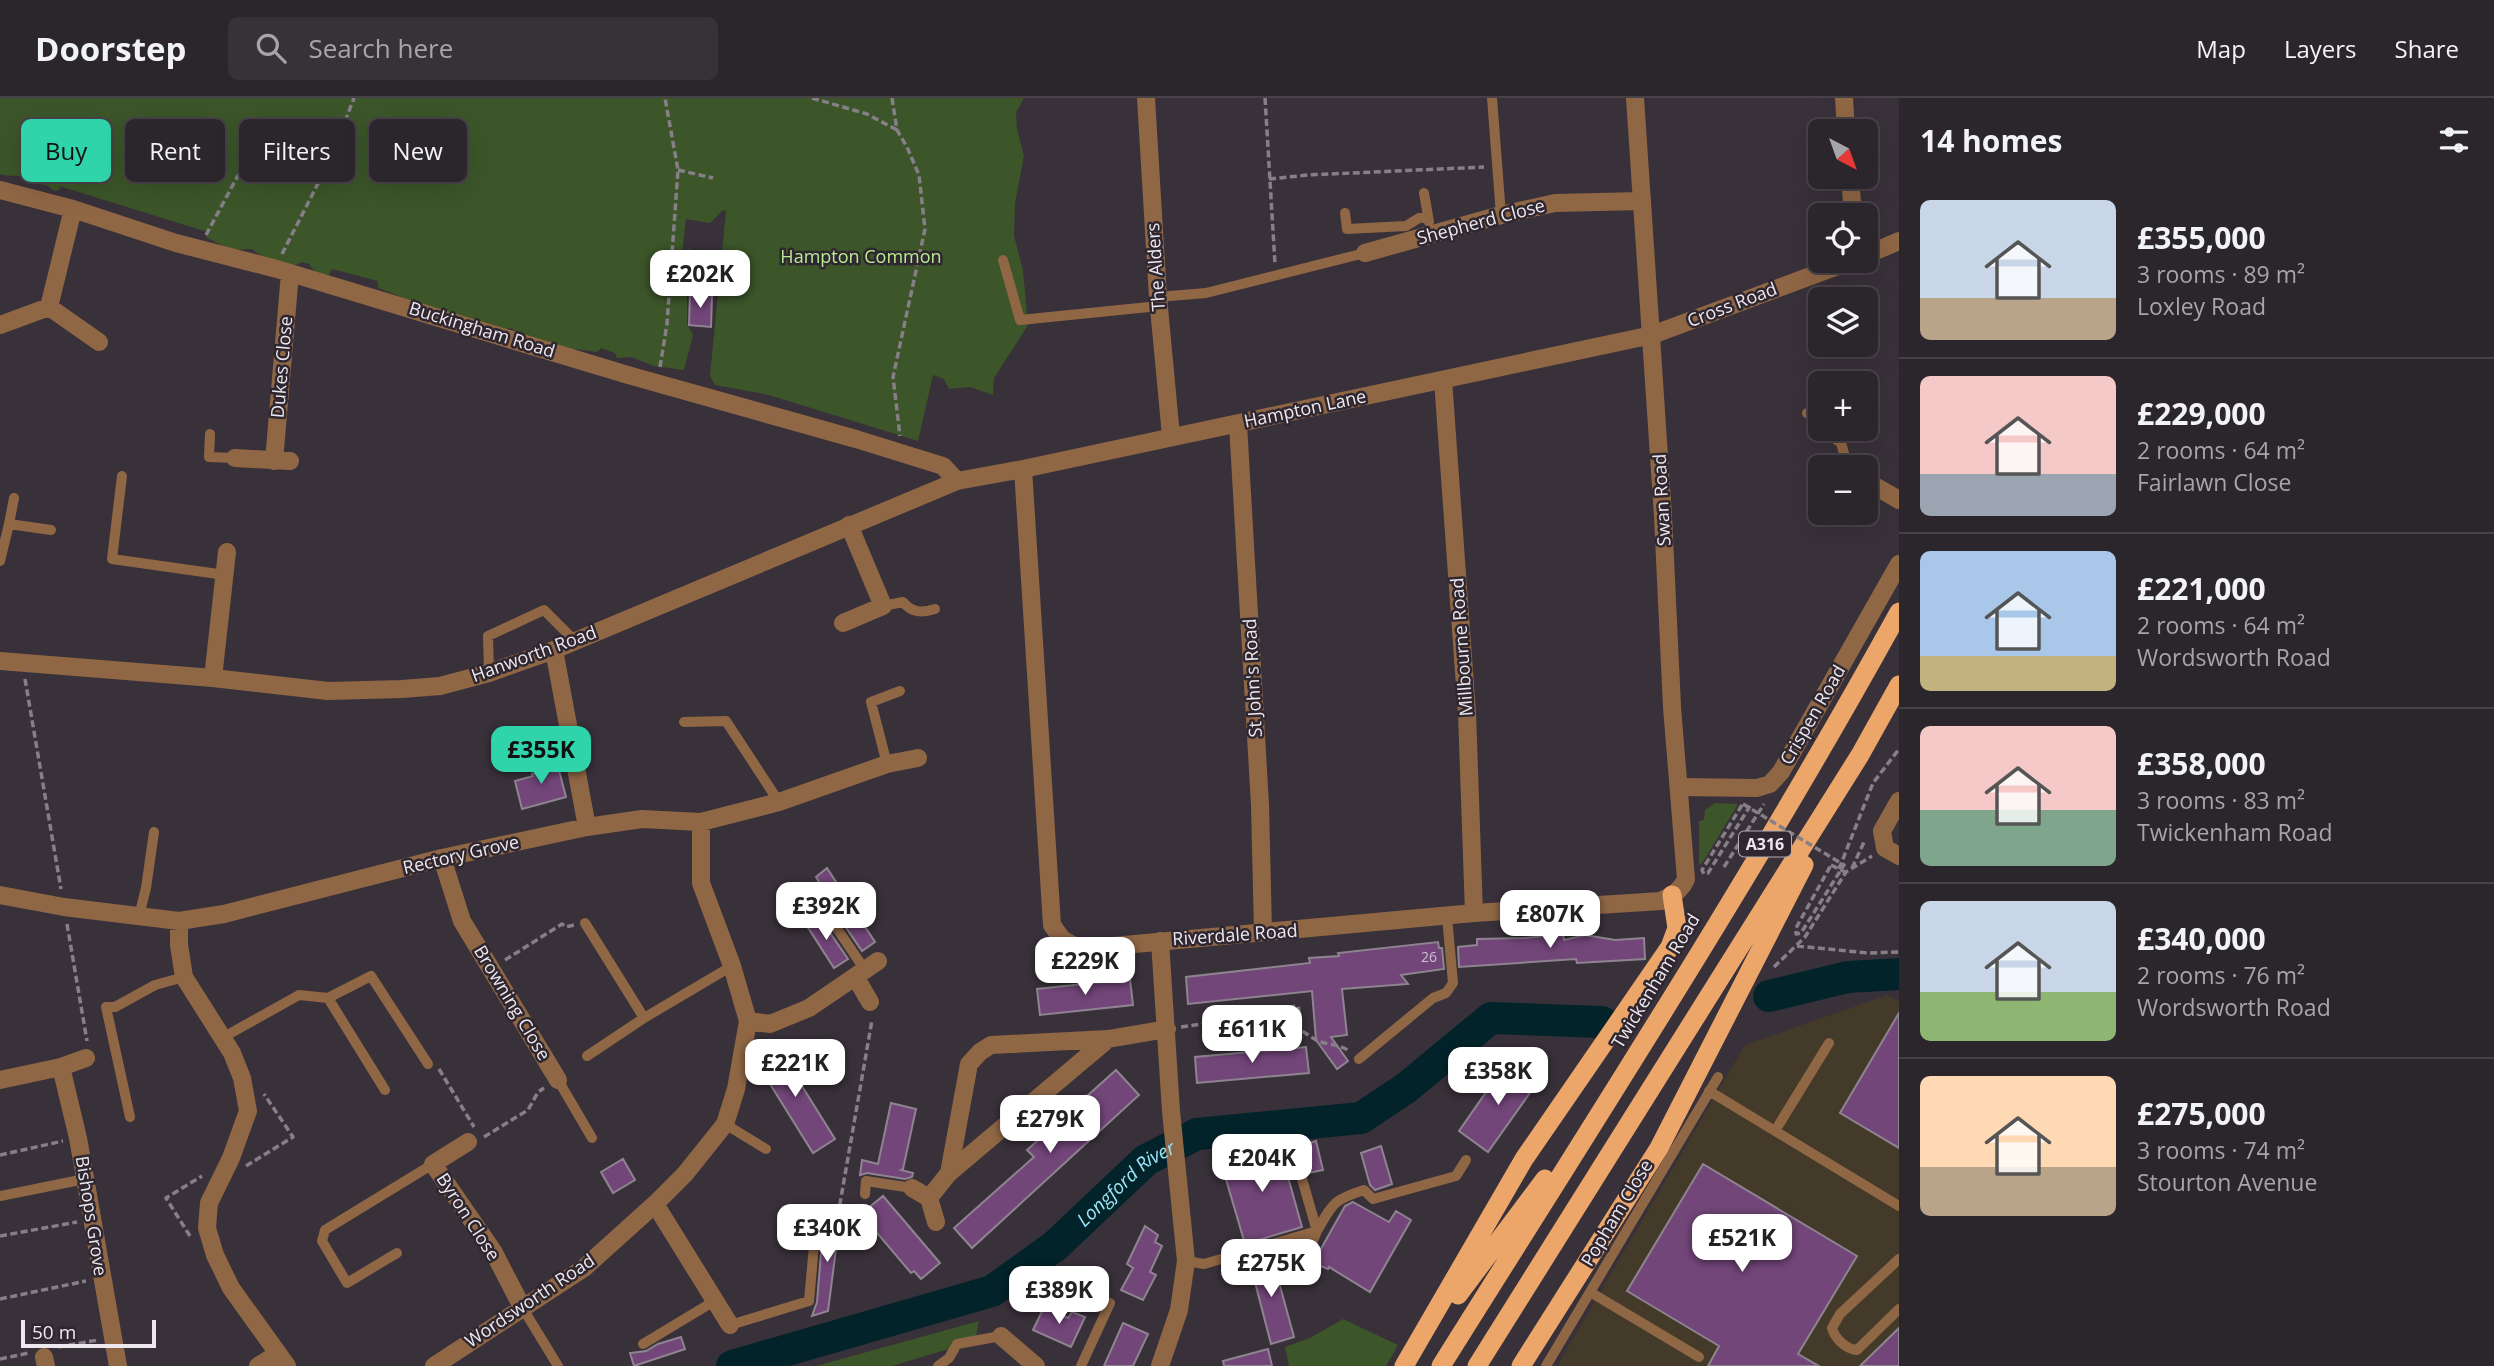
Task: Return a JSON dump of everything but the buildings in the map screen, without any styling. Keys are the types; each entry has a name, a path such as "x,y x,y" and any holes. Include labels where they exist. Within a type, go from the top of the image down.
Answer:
{"highway":[{"name":"Twickenham Road","path":"1441,1366 1626,1072 1829,739 1899,612"},
{"name":"A316","path":"1477,1366 1860,755 1899,685"},
{"path":"1521,1366 1658,1148 1860,755"},
{"path":"1404,1366 1524,1159 1670,947 1677,928 1672,895"},
{"path":"1404,1366 1626,1072"}],"street":[{"name":"The Alders","path":"1146,98 1158,302 1171,436"},
{"name":"Swan Road","path":"1635,98 1652,335 1672,707 1686,879 1683,886 1672,895"},
{"path":"1844,98 1845,119"},
{"name":"Buckingham Road","path":"0,191 73,209 200,249 284,271 856,439 943,466 957,481"},
{"name":"Shepherd Close","path":"1365,253 1431,226 1555,203 1642,201"},
{"path":"49,307 73,209"},
{"path":"1878,250 1899,241"},
{"name":"Dukes Close","path":"235,458 282,461 284,271"},
{"name":"Cross Road","path":"1652,335 1819,273"},
{"path":"0,325 49,307"},
{"path":"49,307 99,342"},
{"name":"Hampton Lane","path":"957,481 1652,335"},
{"name":"Millbourne Road","path":"1443,380 1466,701 1474,914"},
{"name":"St John's Road","path":"1238,424 1260,805 1263,932"},
{"name":"Riverdale Road","path":"1023,469 1052,925 1062,939 1080,948 1474,914 1661,901 1672,895"},
{"name":"Hanworth Road","path":"0,661 213,678 328,691 440,685 489,674 554,650 957,481"},
{"path":"1878,488 1899,500"},
{"path":"843,624 883,606 849,525"},
{"path":"213,678 227,552"},
{"name":"Crispen Road","path":"1679,787 1757,788 1770,784 1781,772 1899,564"},
{"path":"554,650 587,827"},
{"name":"Rectory Grove","path":"0,895 64,907 179,921 223,914 442,858 587,827 642,819 701,822 779,802 887,764 918,758"},
{"path":"1892,852 1882,831 1899,801"},
{"name":"Wordsworth Road","path":"434,1366 584,1268 685,1174 724,1124 736,1089 748,1021 732,966 701,883 701,822"},
{"name":"Browning Close","path":"442,858 462,921 558,1080"},
{"path":"179,921 179,945 184,977 232,1053 242,1078 248,1111 231,1158 209,1203 206,1228 231,1288 282,1360 258,1366"},
{"path":"1160,941 1171,1111 1186,1261 1179,1310 1160,1366"},
{"path":"748,1021 770,1024 809,1007 866,970 870,1002"},
{"path":"949,1173 969,1064 979,1052 991,1045 1108,1039 1167,1029"},
{"path":"929,1198 949,1173 1108,1039"},
{"path":"0,1080 61,1067 86,1058"},
{"name":"Bishops Grove","path":"61,1067 79,1138 118,1366"},
{"name":"Byron Close","path":"468,1144 433,1164 493,1251 522,1307"},
{"path":"912,1188 929,1198 936,1222"},
{"path":"655,1204 730,1325"},
{"path":"1001,1336 1036,1366"}],"lane":[{"path":"1492,98 1501,215"},
{"path":"1424,193 1431,226"},
{"path":"1345,213 1347,229 1406,226 1419,218 1431,226"},
{"path":"1003,260 1020,320 1206,293 1365,253"},
{"path":"210,434 209,457 235,458"},
{"path":"122,476 112,559 225,575"},
{"path":"0,561 14,498"},
{"path":"9,524 51,530"},
{"path":"883,606 897,601 918,612 935,609"},
{"path":"489,674 488,636 544,610 575,641"},
{"path":"887,764 871,702 900,691"},
{"path":"684,722 726,721 779,802"},
{"path":"139,916 154,832"},
{"path":"813,893 866,970"},
{"path":"1359,1059 1433,998 1446,993 1453,983 1447,917"},
{"path":"585,923 644,1018"},
{"path":"587,1056 644,1018 732,966"},
{"path":"222,1038 299,995 328,998 371,976 428,1063"},
{"path":"130,1117 106,1007 115,1007 155,985 184,977"},
{"path":"328,998 385,1090"},
{"path":"1775,1131 1829,1043"},
{"name":"Popham Close","path":"1546,1366 1718,1077"},
{"path":"558,1080 592,1138"},
{"path":"1709,1091 1899,1206"},
{"path":"724,1124 766,1149"},
{"path":"1294,1151 1317,1231"},
{"path":"1309,1251 1317,1231 1335,1201 1364,1190 1373,1199 1456,1176 1466,1160"},
{"path":"397,1252 347,1283 322,1241 325,1230 433,1164"},
{"path":"0,1196 85,1179"},
{"path":"864,1194 866,1181 912,1188"},
{"path":"730,1325 809,1301 816,1223"},
{"path":"1186,1261 1204,1264 1317,1231"},
{"path":"1896,1267 1840,1314 1832,1328 1841,1342 1850,1349 1857,1350 1899,1309"},
{"path":"1590,1292 1699,1357"},
{"path":"643,1344 716,1300"},
{"path":"1081,1366 1111,1303"},
{"path":"522,1307 558,1366"},
{"path":"938,1366 949,1358 957,1343 1001,1336"}],"path":[{"path":"284,271 283,252 330,160 354,98"},
{"path":"657,382 667,324 678,170 665,98"},
{"path":"812,98 867,114 897,130"},
{"path":"892,98 897,130 919,175 925,229 893,377 903,455"},
{"path":"1265,98 1276,276"},
{"path":"1269,180 1308,175 1497,166"},
{"path":"678,170 713,178"},
{"path":"200,249 239,173"},
{"path":"23,663 88,1046 86,1058"},
{"path":"1839,869 1873,783 1899,749"},
{"path":"1724,867 1767,800"},
{"path":"1745,812 1708,873 1704,874 1702,870 1743,804 1844,865 1801,933 1796,934 1796,928 1831,865 1839,869 1846,872"},
{"path":"1773,968 1805,937 1846,872 1892,852"},
{"path":"491,968 562,924 566,927 585,923"},
{"path":"1796,946 1868,953 1899,952"},
{"path":"816,1223 823,1214 838,1215 875,1002 870,1002"},
{"path":"1205,1018 1298,1006 1300,1016 1297,1028"},
{"path":"1228,1015 1229,1022"},
{"path":"1167,1029 1267,1020 1290,1024 1320,1042 1343,1046 1359,1059"},
{"path":"1213,1034 1229,1022"},
{"path":"428,1063 441,1070 475,1127 464,1134 468,1144"},
{"name":"Browning Close","path":"468,1144 528,1111 538,1092 558,1080"},
{"path":"0,1155 79,1138"},
{"path":"0,1236 92,1220"},
{"path":"0,1299 102,1278"},
{"path":"0,1359 44,1358 113,1337"}],"shaded area":[{"path":"1887,995 1899,1002 1899,1366 1557,1366 1745,1045"}],"green space":[{"name":"Hampton Common","path":"0,98 1024,98 1016,112 1024,156 1015,203 1014,236 1023,270 1028,325 994,378 993,395 970,387 949,389 944,379 933,375 918,441 769,395 715,385 710,376 726,211 723,210 710,223 686,219 681,263 690,247 695,271 687,291 687,324 693,335 684,370 654,366 631,357 617,358 615,353 601,348 597,352 576,349 561,354 539,348 511,328 491,332 378,288 378,281 332,269 329,275 315,272 309,264 302,262 291,267 271,264 252,249 231,250 206,237 209,232 59,186 61,189 54,191 47,185 35,182 111,182 111,119 21,119 21,177 0,174"},
{"path":"1715,803 1738,804 1699,865 1699,821 1704,820 1705,810"},
{"path":"1343,1319 1398,1345 1386,1366 1289,1366 1285,1347 1310,1338"},
{"path":"979,1321 975,1341 892,1366 816,1366"}],"waterway":[{"name":"Longford River","path":"1769,996 1848,977 1899,974"},
{"name":"Longford River","path":"732,1366 992,1291 1055,1246 1146,1160 1197,1134 1361,1118 1406,1088 1491,1018 1602,1022"}]}
